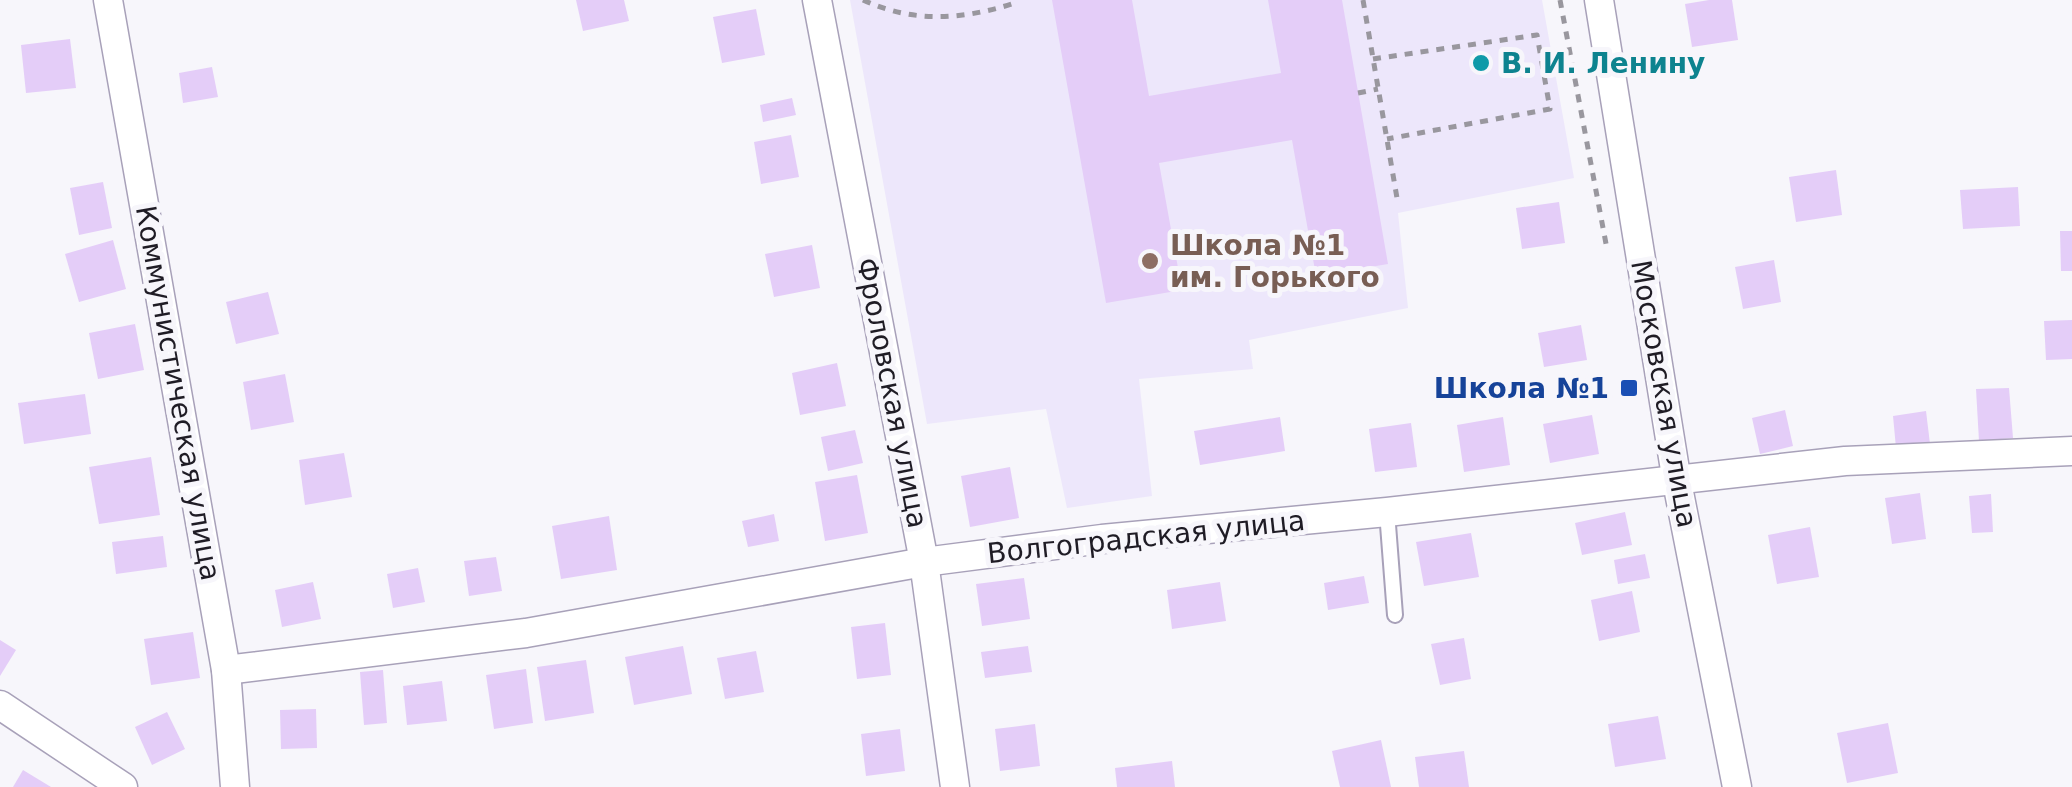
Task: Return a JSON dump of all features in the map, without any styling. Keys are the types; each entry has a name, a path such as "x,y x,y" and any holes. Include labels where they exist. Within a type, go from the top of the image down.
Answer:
{"street":[{"name":"Коммунистическая улица","path":"108,0 226,670 236,787"},
{"name":"Фроловская улица","path":"817,0 924,562 954,787"},
{"name":"Московская улица","path":"1599,0 1677,482 1737,787"},
{"name":"Волгоградская улица","path":"226,670 526,633 924,562 1102,539 1677,482 1845,461 2072,450"},
{"path":"0,705 123,787"}],"lane":[{"path":"1387,512 1395,615"}],"path":[{"path":"863,0 932,18 974,16 1016,0"},
{"path":"1363,0 1396,198"},
{"path":"1373,59 1536,34 1550,110 1387,139"},
{"path":"1543,71 1609,62"},
{"path":"1358,93 1378,89"}],"shaded area":[{"name":"Школа №1 им. Горького","path":"850,0 1542,0 1574,178 1398,213 1408,308 1249,340 1253,369 1139,379 1152,496 1067,508 1046,409 927,424"}],"building":[{"path":"576,0 624,0 629,21 583,31"},
{"path":"1052,0 1132,0 1149,96 1281,73 1268,0 1342,0 1388,264 1316,276 1292,140 1159,163 1182,290 1106,303"},
{"path":"1732,0 1738,40 1692,47 1685,4"},
{"path":"756,9 765,55 722,63 713,17"},
{"path":"70,39 76,88 26,93 21,45"},
{"path":"212,67 218,97 183,103 179,73"},
{"path":"792,98 796,115 763,122 760,105"},
{"path":"791,135 799,177 761,184 754,142"},
{"path":"1836,170 1842,215 1796,222 1789,177"},
{"path":"103,182 112,228 79,235 70,188"},
{"path":"2018,187 2020,226 1963,229 1960,190"},
{"path":"1559,202 1565,243 1522,249 1516,208"},
{"path":"2060,231 2072,231 2072,271 2061,271"},
{"path":"113,240 126,289 79,302 65,254"},
{"path":"812,245 820,288 774,297 765,254"},
{"path":"1774,260 1781,302 1743,309 1735,267"},
{"path":"268,292 279,334 236,344 226,302"},
{"path":"2072,320 2072,359 2046,360 2044,321"},
{"path":"135,324 144,370 98,379 89,333"},
{"path":"1581,325 1587,360 1544,367 1538,333"},
{"path":"837,363 846,406 800,415 792,373"},
{"path":"285,374 294,422 251,430 243,382"},
{"path":"2009,388 2013,438 1979,441 1976,389"},
{"path":"85,394 91,434 24,444 18,403"},
{"path":"1785,410 1793,446 1760,454 1752,418"},
{"path":"1926,411 1930,444 1896,448 1893,416"},
{"path":"1592,415 1599,454 1550,463 1543,424"},
{"path":"1280,417 1285,451 1200,465 1194,431"},
{"path":"1503,417 1510,465 1464,472 1457,425"},
{"path":"1411,423 1417,467 1375,472 1369,429"},
{"path":"855,430 863,463 828,471 821,437"},
{"path":"344,453 352,497 305,505 299,460"},
{"path":"151,457 160,515 99,524 89,467"},
{"path":"1010,467 1019,518 970,527 961,476"},
{"path":"857,475 868,533 825,541 815,482"},
{"path":"1920,493 1926,539 1892,544 1885,498"},
{"path":"1991,494 1993,532 1972,533 1969,496"},
{"path":"1625,512 1632,545 1582,555 1575,523"},
{"path":"774,514 779,541 748,547 742,521"},
{"path":"609,516 617,570 561,579 552,526"},
{"path":"1810,527 1819,577 1777,584 1768,535"},
{"path":"1471,533 1479,577 1424,586 1416,542"},
{"path":"163,536 167,567 116,574 112,542"},
{"path":"1645,554 1650,578 1618,584 1614,560"},
{"path":"496,557 502,591 469,596 464,561"},
{"path":"418,568 425,602 393,608 387,574"},
{"path":"1364,576 1369,603 1328,610 1324,583"},
{"path":"1024,578 1030,619 982,626 976,584"},
{"path":"313,582 321,619 282,627 275,590"},
{"path":"1220,582 1226,621 1172,629 1167,590"},
{"path":"1632,591 1640,632 1599,641 1591,600"},
{"path":"885,623 891,675 857,679 851,627"},
{"path":"193,632 200,678 151,685 144,639"},
{"path":"1464,638 1471,679 1440,685 1431,644"},
{"path":"0,640 16,650 0,676"},
{"path":"683,646 692,694 634,705 625,657"},
{"path":"1028,646 1032,672 985,678 981,652"},
{"path":"756,651 764,692 725,699 717,658"},
{"path":"586,660 594,713 545,721 537,667"},
{"path":"526,669 533,723 494,729 486,675"},
{"path":"383,670 387,723 364,725 360,672"},
{"path":"442,681 447,721 407,725 403,686"},
{"path":"316,709 317,748 281,749 280,710"},
{"path":"167,712 185,749 152,765 135,727"},
{"path":"1658,716 1666,759 1615,767 1608,724"},
{"path":"1888,723 1898,773 1847,783 1837,733"},
{"path":"1035,724 1040,766 1000,771 995,729"},
{"path":"900,729 905,771 866,776 861,734"},
{"path":"1381,740 1391,787 1340,787 1332,751"},
{"path":"1464,751 1469,787 1419,787 1415,757"},
{"path":"1172,761 1175,787 1117,787 1115,768"},
{"path":"23,770 51,787 13,787"}],"place":[{"name":"В. И. Ленину","path":"1481,63"},
{"name":"Школа №1 им. Горького","path":"1150,261"},
{"name":"Школа №1","path":"1629,388"}]}
